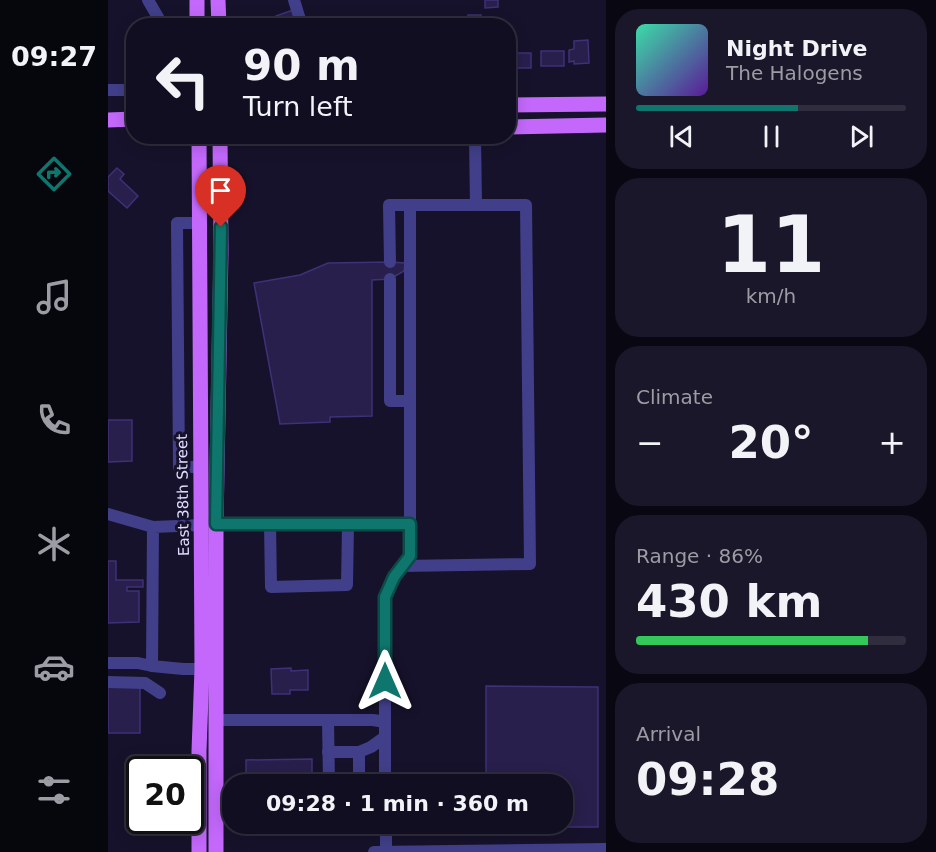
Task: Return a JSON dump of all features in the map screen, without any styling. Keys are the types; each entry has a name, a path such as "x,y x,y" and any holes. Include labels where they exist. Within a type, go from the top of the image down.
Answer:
{"main road":[{"path":"197,0 197,18"},
{"path":"218,0 219,18"},
{"path":"516,105 606,104"},
{"path":"108,120 126,119"},
{"path":"516,127 606,125"},
{"name":"East 38th Street","path":"199,144 200,467 209,525 216,720 216,852"},
{"name":"East 38th Street","path":"199,852 199,751 221,250 220,144"}],"street":[{"path":"148,0 158,18"},
{"path":"294,0 300,18"},
{"path":"108,90 126,90"},
{"path":"475,144 476,205"},
{"path":"390,262 389,205 526,205 530,564 402,566"},
{"path":"385,774 385,597 394,577 410,556 410,205"},
{"path":"199,223 177,223 179,467 200,467"},
{"path":"178,271 199,270"},
{"path":"390,279 390,401 410,401"},
{"path":"178,408 200,408"},
{"path":"108,514 153,527 410,524"},
{"path":"270,524 271,587 347,585 348,524"},
{"path":"152,666 153,527"},
{"path":"108,663 138,663 202,669"},
{"path":"108,682 145,684 160,693"},
{"path":"216,720 373,720 385,722"},
{"path":"328,720 329,774"},
{"path":"328,752 359,752 385,737"},
{"path":"359,752 359,774"},
{"path":"386,834 386,852"},
{"path":"374,852 606,849"}],"building":[{"path":"485,0 498,0 498,7 485,8"},
{"path":"293,10 296,18 277,18 276,16"},
{"path":"468,15 481,15 481,18 468,18"},
{"path":"588,40 589,63 569,62 569,50 574,49 574,41"},
{"path":"541,51 564,51 564,66 541,66"},
{"path":"516,53 531,53 531,68 516,68"},
{"path":"117,168 124,174 120,179 138,196 127,208 108,191 108,177"},
{"path":"328,263 405,263 404,271 390,279 372,280 372,416 330,417 330,422 280,424 254,283 300,275"},
{"path":"108,420 132,420 132,461 108,462"},
{"path":"108,561 116,561 116,580 143,580 143,587 127,587 127,591 139,591 139,622 108,623"},
{"path":"291,668 291,671 308,670 308,690 290,690 290,694 272,694 271,669"},
{"path":"140,686 140,733 108,733 108,687"},
{"path":"486,686 598,687 598,827 573,827 573,774 486,774"},
{"path":"312,759 312,774 246,774 246,760"}],"route":[{"path":"221,227 216,524 410,524 410,556 394,577 385,597 385,681"}]}
